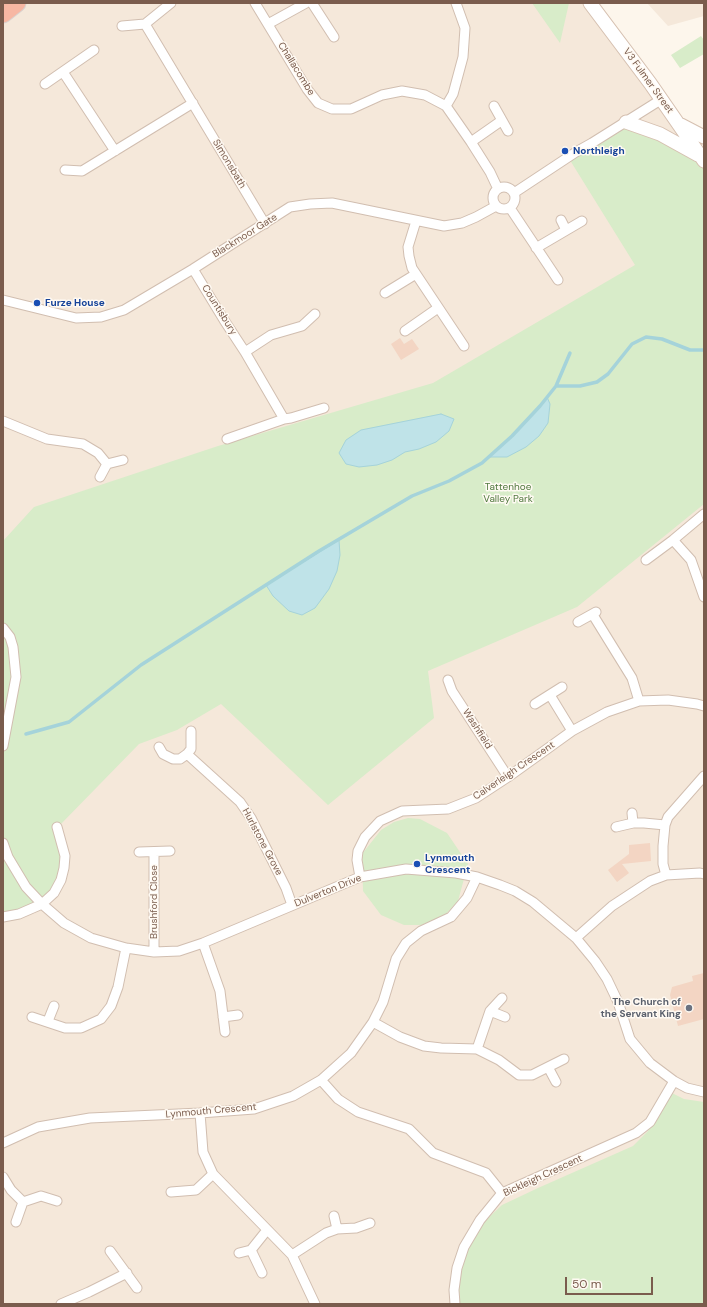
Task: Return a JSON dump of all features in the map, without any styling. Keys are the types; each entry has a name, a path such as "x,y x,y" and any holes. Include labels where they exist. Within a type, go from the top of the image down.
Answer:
{"highway":[{"path":"3,14 17,3"}],"street":[{"path":"122,26 145,24 171,3"},
{"name":"Challacombe","path":"255,3 307,89 318,104 332,109 351,109 382,94 402,91 425,95 446,106 490,172 498,189"},
{"path":"268,24 306,3"},
{"path":"312,3 334,36"},
{"path":"446,106 453,94 463,57 465,28 456,3"},
{"name":"V3 Fulmer Street","path":"590,3 662,99 703,159"},
{"name":"Simonsbath","path":"145,24 265,224"},
{"path":"45,84 94,50"},
{"path":"64,72 115,151"},
{"path":"514,193 576,152 662,99"},
{"path":"65,170 82,171 193,103"},
{"path":"494,106 501,121 508,131"},
{"path":"471,142 501,121"},
{"path":"626,122 660,134 703,159"},
{"path":"679,125 704,137"},
{"path":"505,187 509,188 514,193 514,203 510,208 500,209 493,202 493,194 498,189 505,187"},
{"name":"Blackmoor Gate","path":"3,300 76,318 102,318 124,310 290,208 310,204 332,203 444,226 469,220 496,206"},
{"path":"510,208 558,280"},
{"path":"561,220 566,230"},
{"path":"416,221 408,247 411,262 416,274 464,346"},
{"path":"536,248 582,222"},
{"name":"Countisbury","path":"193,269 245,352 284,419"},
{"path":"385,293 416,274"},
{"path":"405,331 438,308"},
{"path":"245,352 272,335 302,326 315,314"},
{"path":"227,439 284,419 324,408"},
{"path":"3,421 47,439 83,444 98,454 107,464"},
{"path":"100,477 107,464 123,460"},
{"path":"646,560 704,514"},
{"path":"673,540 691,560 704,597"},
{"path":"578,622 594,613 632,678 639,701"},
{"path":"3,628 10,637 13,647 16,677 3,746"},
{"name":"Washfield","path":"448,680 452,691 508,777"},
{"path":"535,704 562,687"},
{"path":"550,695 572,731"},
{"name":"Calverleigh Crescent","path":"360,877 357,860 358,851 365,837 380,821 402,811 448,809 476,798 572,731 607,712 639,701 668,700 704,706"},
{"path":"158,747 163,754 172,759 180,758 191,749 191,731"},
{"name":"Hurlstone Grove","path":"186,754 240,802 251,818 286,888 292,905"},
{"path":"666,875 663,864 665,825 668,818 704,776"},
{"path":"632,813 633,823"},
{"path":"616,827 633,823 665,825"},
{"path":"3,917 19,914 42,904 54,893 61,880 65,856 58,827"},
{"name":"Dulverton Drive","path":"3,843 8,857 26,887 42,904 64,923 91,938 126,948 154,952 179,950 203,943 360,877 406,869 456,873 477,878 514,891 533,902 576,938 595,961 607,979 618,1002 630,1039 650,1063 674,1081 687,1088 704,1092"},
{"name":"Brushford Close","path":"139,852 170,852"},
{"name":"Brushford Close","path":"154,853 154,952"},
{"path":"576,938 612,906 650,881 666,875 704,874"},
{"name":"Lynmouth Crescent","path":"3,1143 38,1126 90,1118 254,1109 293,1096 322,1080 351,1053 373,1022 383,1002 396,959 406,943 421,931 451,917 467,898 477,878"},
{"path":"203,943 220,991 225,1032"},
{"path":"32,1017 65,1028 81,1028 101,1019 112,1006 118,987 126,948"},
{"path":"476,1050 490,1012 502,998"},
{"path":"48,1022 54,1006"},
{"path":"490,1012 505,1017"},
{"path":"223,1017 238,1015"},
{"path":"373,1022 400,1037 424,1046 476,1050 499,1060 519,1074 532,1075 564,1059"},
{"path":"548,1068 556,1082"},
{"path":"322,1080 338,1099 358,1112 409,1129 433,1153 486,1173 502,1193"},
{"name":"Bickleigh Crescent","path":"455,1304 454,1290 457,1268 464,1247 480,1220 502,1193 636,1133 650,1122 674,1081"},
{"path":"200,1113 203,1152 213,1174 292,1255 315,1304"},
{"path":"171,1192 196,1190 213,1174"},
{"path":"3,1177 11,1190 23,1202"},
{"path":"23,1202 41,1196 57,1200"},
{"path":"16,1222 23,1202"},
{"path":"334,1216 337,1229"},
{"path":"292,1255 326,1233 337,1229 356,1228 370,1223"},
{"path":"239,1253 251,1250 267,1230"},
{"path":"251,1250 262,1273"},
{"path":"110,1251 137,1288"},
{"path":"61,1304 127,1273"}],"shaded area":[{"path":"24,3 590,3 704,161 704,1304 3,1304 3,18"},
{"path":"647,3 704,3 704,16 668,26"}],"green space":[{"path":"532,3 569,3 560,43"},
{"path":"701,36 704,40 704,54 680,68 671,55"},
{"name":"Tattenhoe Valley Park","path":"626,122 704,161 704,504 577,607 428,671 434,718 328,805 221,704 177,730 139,744 58,827 65,856 61,880 42,904 3,917 3,541 34,507 218,446 433,383 635,265 568,157"},
{"path":"408,818 420,819 447,833 468,864 458,901 444,916 421,925 404,925 381,915 363,891 362,854 381,830 394,822"},
{"path":"672,1093 684,1099 704,1102 704,1304 460,1304 459,1287 462,1269 468,1249 483,1223 502,1205 633,1146 648,1131"}],"water":[{"path":"547,397 550,404 548,423 539,436 526,447 507,457 488,457 512,436"},
{"path":"441,414 454,419 449,431 436,442 419,449 405,452 392,460 377,465 359,467 346,464 339,453 346,440 361,430"},
{"path":"339,540 340,555 337,571 329,589 315,608 302,615 289,611 273,596 266,585"}],"building":[{"path":"400,338 404,344 412,339 419,349 401,360 391,344"},
{"path":"650,843 651,861 622,864 629,873 617,882 608,870 629,854 629,845"},
{"name":"The Church of the Servant King","path":"704,973 704,1019 678,1026 670,995 672,987 693,981 692,976"}],"waterway":[{"path":"26,734 69,722 141,665 319,551 412,496 449,481 482,463 512,436 540,406 556,386 580,386 597,382 608,374 632,344 646,337 662,339 690,350 704,350"},
{"path":"556,386 570,353"}],"place":[{"name":"Northleigh","path":"565,151"},
{"name":"Furze House","path":"37,303"},
{"name":"Lynmouth Crescent","path":"417,864"},
{"name":"The Church of the Servant King","path":"689,1008"}]}
